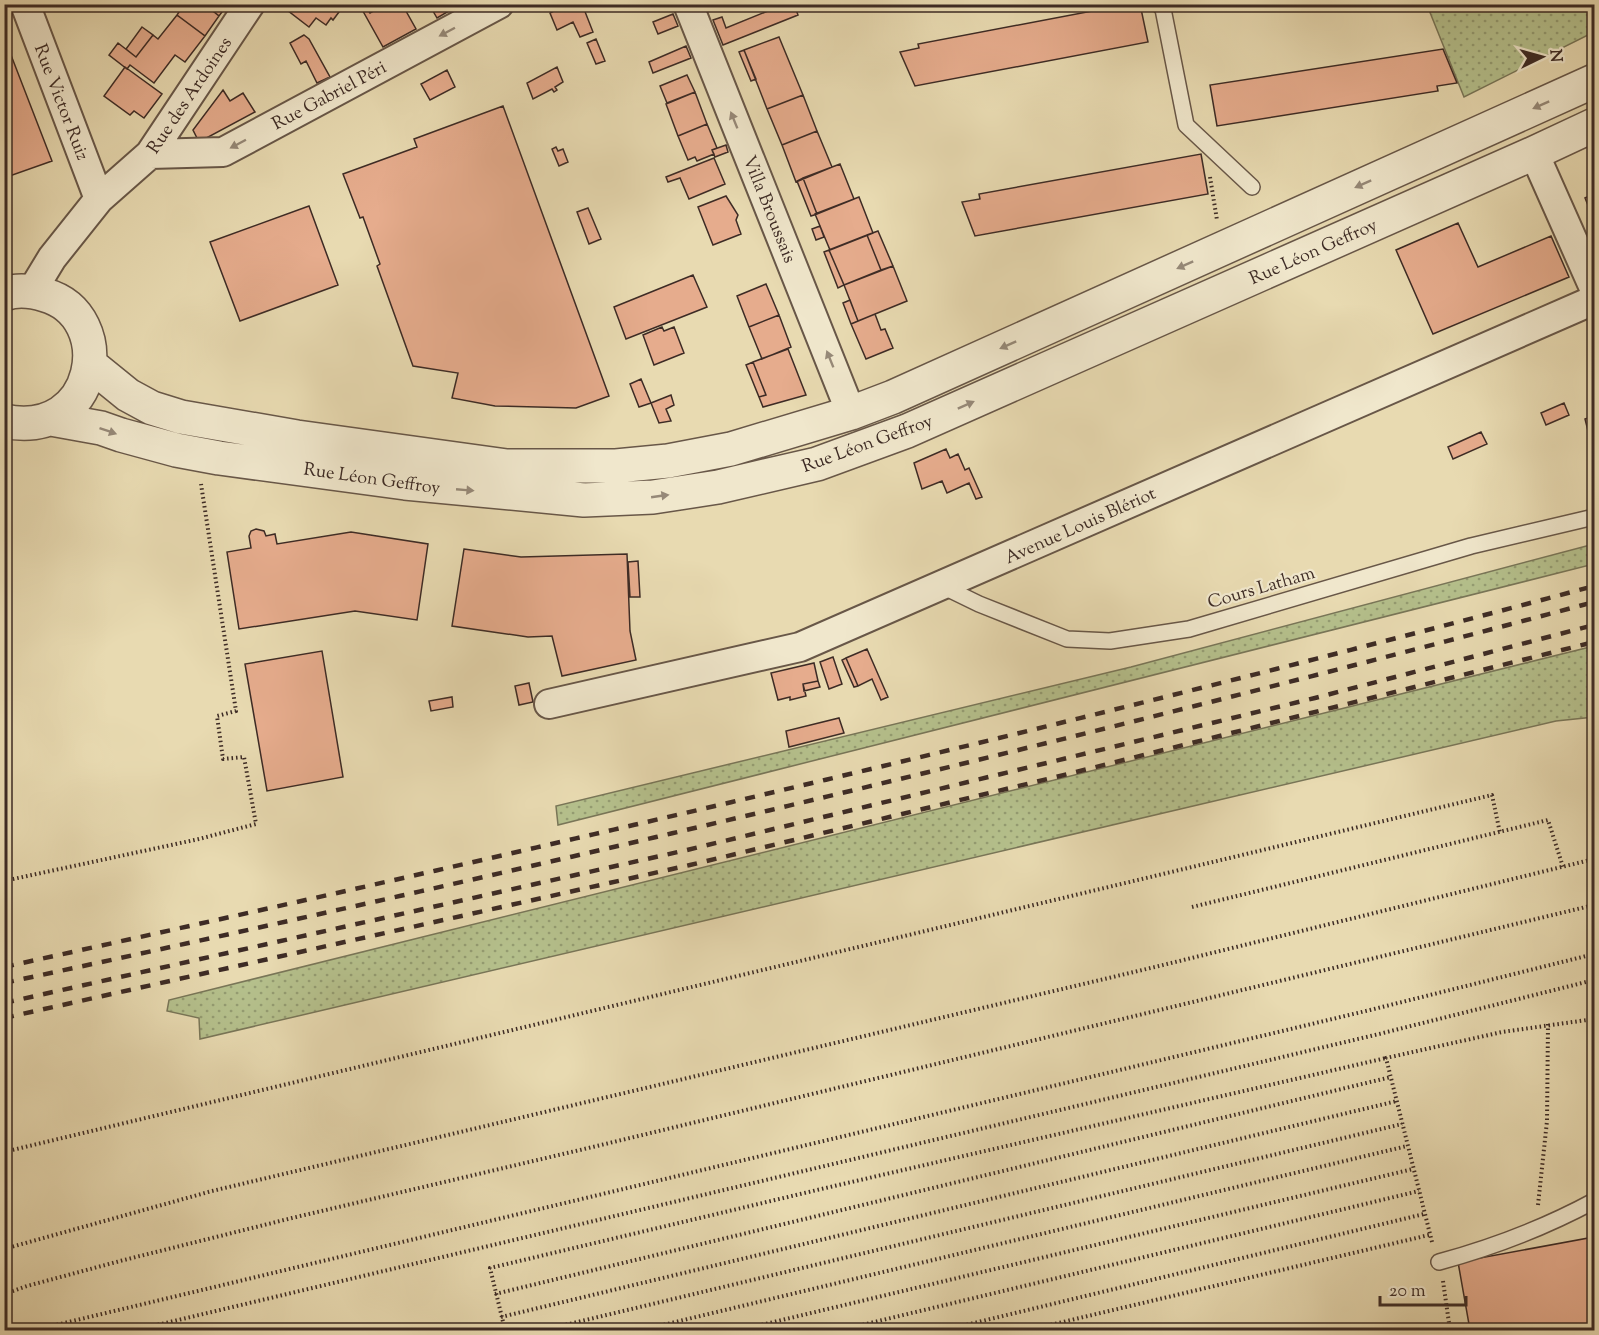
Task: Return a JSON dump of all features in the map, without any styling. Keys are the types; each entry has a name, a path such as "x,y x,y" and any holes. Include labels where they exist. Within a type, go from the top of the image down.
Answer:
{"street":[{"name":"Rue Victor Ruiz","path":"25,4 99,199"},
{"name":"Rue des Ardoines","path":"18,292 52,258 99,199 150,154 250,4"},
{"name":"Rue Gabriel Péri","path":"150,154 223,152 499,4"},
{"name":"Villa Broussais","path":"688,4 851,413"},
{"name":"Rue Léon Geffroy","path":"91,365 128,395 152,408 182,417 320,440 507,466 616,466 731,449 851,413 904,392 1594,81"},
{"name":"Rue Léon Geffroy","path":"51,419 101,428 196,454 405,483 584,501 653,497 718,487 817,464 907,431 1534,153 1594,124"},
{"path":"1534,153 1594,288"},
{"path":"4,421 30,424 51,419 70,406 83,390 91,365 86,331 72,310 54,297 18,292"},
{"name":"Avenue Louis Blériot","path":"549,704 800,648 1594,300"}],"lane":[{"path":"1158,4 1163,9 1186,124 1252,187"},
{"name":"Cours Latham","path":"942,586 978,604 1067,639 1110,641 1189,628 1471,546 1594,517"},
{"path":"1439,1262 1484,1250 1537,1229 1594,1201"}],"path":[{"path":"1204,142 1217,218 1227,246"},
{"path":"4,881 199,839 256,824 244,757 223,759 217,716 236,711 196,454"},
{"path":"4,1152 1492,795 1500,833"},
{"path":"1192,907 1548,820 1563,867"},
{"path":"4,1249 212,1191 1170,963 1594,859"},
{"path":"4,1294 120,1261 292,1218 613,1143 1594,904"},
{"path":"35,1330 1336,1019 1594,954"},
{"path":"136,1330 1390,1031 1594,980"},
{"path":"505,1330 490,1268 1502,1032 1594,1019"},
{"path":"1537,1229 1547,1120 1548,1024"},
{"path":"1386,1059 1424,1214 1439,1262 1450,1330"},
{"path":"495,1294 1391,1077"},
{"path":"501,1317 1397,1101"},
{"path":"544,1330 1402,1124"},
{"path":"642,1330 1407,1146"},
{"path":"740,1330 1413,1169"},
{"path":"841,1330 1187,1249 1419,1191"},
{"path":"945,1330 1424,1214"},
{"path":"1029,1330 1430,1235"}],"green space":[{"path":"1427,5 1594,5 1594,32 1464,97"},
{"path":"1594,544 1594,564 558,825 556,806 1131,667"},
{"path":"1594,646 1594,717 1556,721 200,1039 199,1018 167,1011 169,1000"}],"building":[{"path":"184,4 204,4 219,16 205,36 177,15"},
{"path":"204,4 228,4 219,16"},
{"path":"291,4 345,4 333,20 331,18 326,25 316,18 309,27 287,10"},
{"path":"359,4 364,4 370,13 386,4 402,4 416,29 383,47"},
{"path":"429,4 461,4 437,18"},
{"path":"567,4 582,4 593,32 580,37 573,22 557,30 550,13"},
{"path":"785,4 794,4 798,15 723,45 713,20 722,17 726,28"},
{"path":"1129,4 1140,4 1148,42 915,86 900,52 919,48 918,44"},
{"path":"673,14 678,26 658,34 653,22"},
{"path":"177,15 205,36 185,62 175,55 154,83 130,65 127,69 109,55 118,43 136,57 153,35 158,39"},
{"path":"142,27 153,35 136,57 126,49"},
{"path":"304,35 309,39 330,77 317,83 306,61 301,64 290,43"},
{"path":"4,37 52,161 4,178"},
{"path":"779,37 803,95 767,109 744,50"},
{"path":"596,39 605,61 596,64 587,43"},
{"path":"686,46 691,58 653,73 649,62"},
{"path":"1443,49 1457,83 1437,86 1438,91 1217,126 1210,85"},
{"path":"744,50 756,79 751,81 739,52"},
{"path":"125,67 162,94 144,118 134,111 130,115 104,96"},
{"path":"557,67 563,82 555,87 557,90 554,92 552,89 533,99 527,83"},
{"path":"447,70 455,87 430,100 421,84"},
{"path":"687,75 695,92 667,103 660,86"},
{"path":"223,90 230,101 243,93 255,112 199,142 193,130"},
{"path":"695,92 707,124 678,136 666,104"},
{"path":"803,95 817,131 782,145 767,109"},
{"path":"503,106 609,396 576,408 495,406 452,398 458,373 413,366 377,266 380,264 363,217 360,218 343,174 417,147 414,139"},
{"path":"707,124 717,148 712,150 714,154 697,161 695,157 688,160 678,136"},
{"path":"817,131 832,167 796,182 782,145"},
{"path":"726,145 728,152 715,157 712,150"},
{"path":"556,147 558,151 563,149 568,162 559,166 552,149"},
{"path":"1201,154 1208,194 975,236 962,202 980,199 979,194"},
{"path":"714,158 725,184 689,199 680,178 668,182 666,177"},
{"path":"840,164 854,199 817,214 803,178"},
{"path":"803,178 817,214 811,216 797,181"},
{"path":"1594,194 1594,220 1585,198"},
{"path":"726,196 738,215 736,220 741,234 713,245 698,207"},
{"path":"859,197 873,233 830,250 815,214"},
{"path":"309,206 338,285 240,321 210,242"},
{"path":"588,208 601,239 589,244 577,212"},
{"path":"1458,223 1478,267 1551,236 1569,277 1433,334 1396,250"},
{"path":"820,226 824,237 816,240 812,229"},
{"path":"878,231 893,266 881,270 867,235"},
{"path":"867,235 881,270 844,285 829,250"},
{"path":"829,250 844,285 838,288 824,252"},
{"path":"893,266 907,301 858,321 844,285"},
{"path":"693,275 707,307 626,339 614,307"},
{"path":"766,284 779,315 749,327 737,296"},
{"path":"850,300 858,321 851,324 843,303"},
{"path":"875,314 881,330 885,329 893,348 866,359 851,324"},
{"path":"779,315 791,347 762,359 749,327"},
{"path":"662,327 664,331 674,327 684,353 654,365 643,335"},
{"path":"788,349 806,395 763,407 759,397 766,395 753,362"},
{"path":"753,362 766,395 759,397 746,365"},
{"path":"641,379 651,403 639,407 630,384"},
{"path":"671,395 674,405 666,409 671,421 659,423 651,403"},
{"path":"1564,403 1569,415 1546,425 1541,413"},
{"path":"1594,416 1594,430 1588,431 1585,419"},
{"path":"1481,432 1487,444 1453,459 1448,447"},
{"path":"946,449 950,458 958,454 965,470 969,468 982,497 976,499 969,483 947,493 942,481 922,489 914,463"},
{"path":"256,529 264,531 266,536 275,534 277,544 351,532 428,544 417,620 355,611 239,629 227,552 251,548 249,536 251,531"},
{"path":"464,549 521,557 627,554 630,631 636,660 562,676 552,636 528,637 452,626"},
{"path":"638,561 640,597 630,597 628,562"},
{"path":"867,649 888,697 881,700 872,679 858,686 846,658"},
{"path":"322,651 343,777 267,791 245,664"},
{"path":"833,657 842,684 829,689 820,662"},
{"path":"846,658 858,686 854,687 842,660"},
{"path":"814,663 818,681 803,684 806,696 778,700 771,673"},
{"path":"818,681 820,687 804,691 803,684"},
{"path":"529,683 533,702 519,705 515,686"},
{"path":"452,697 453,707 431,711 429,701"},
{"path":"839,718 844,733 789,747 786,731"},
{"path":"1594,1237 1594,1330 1470,1330 1458,1262"}],"railway":[{"path":"4,967 802,786 1199,689 1594,586"},
{"path":"4,983 204,940 802,803 1199,705 1594,602"},
{"path":"4,1003 687,850 1315,698 1594,625"},
{"path":"4,1018 690,865 1060,776 1594,642"}]}
